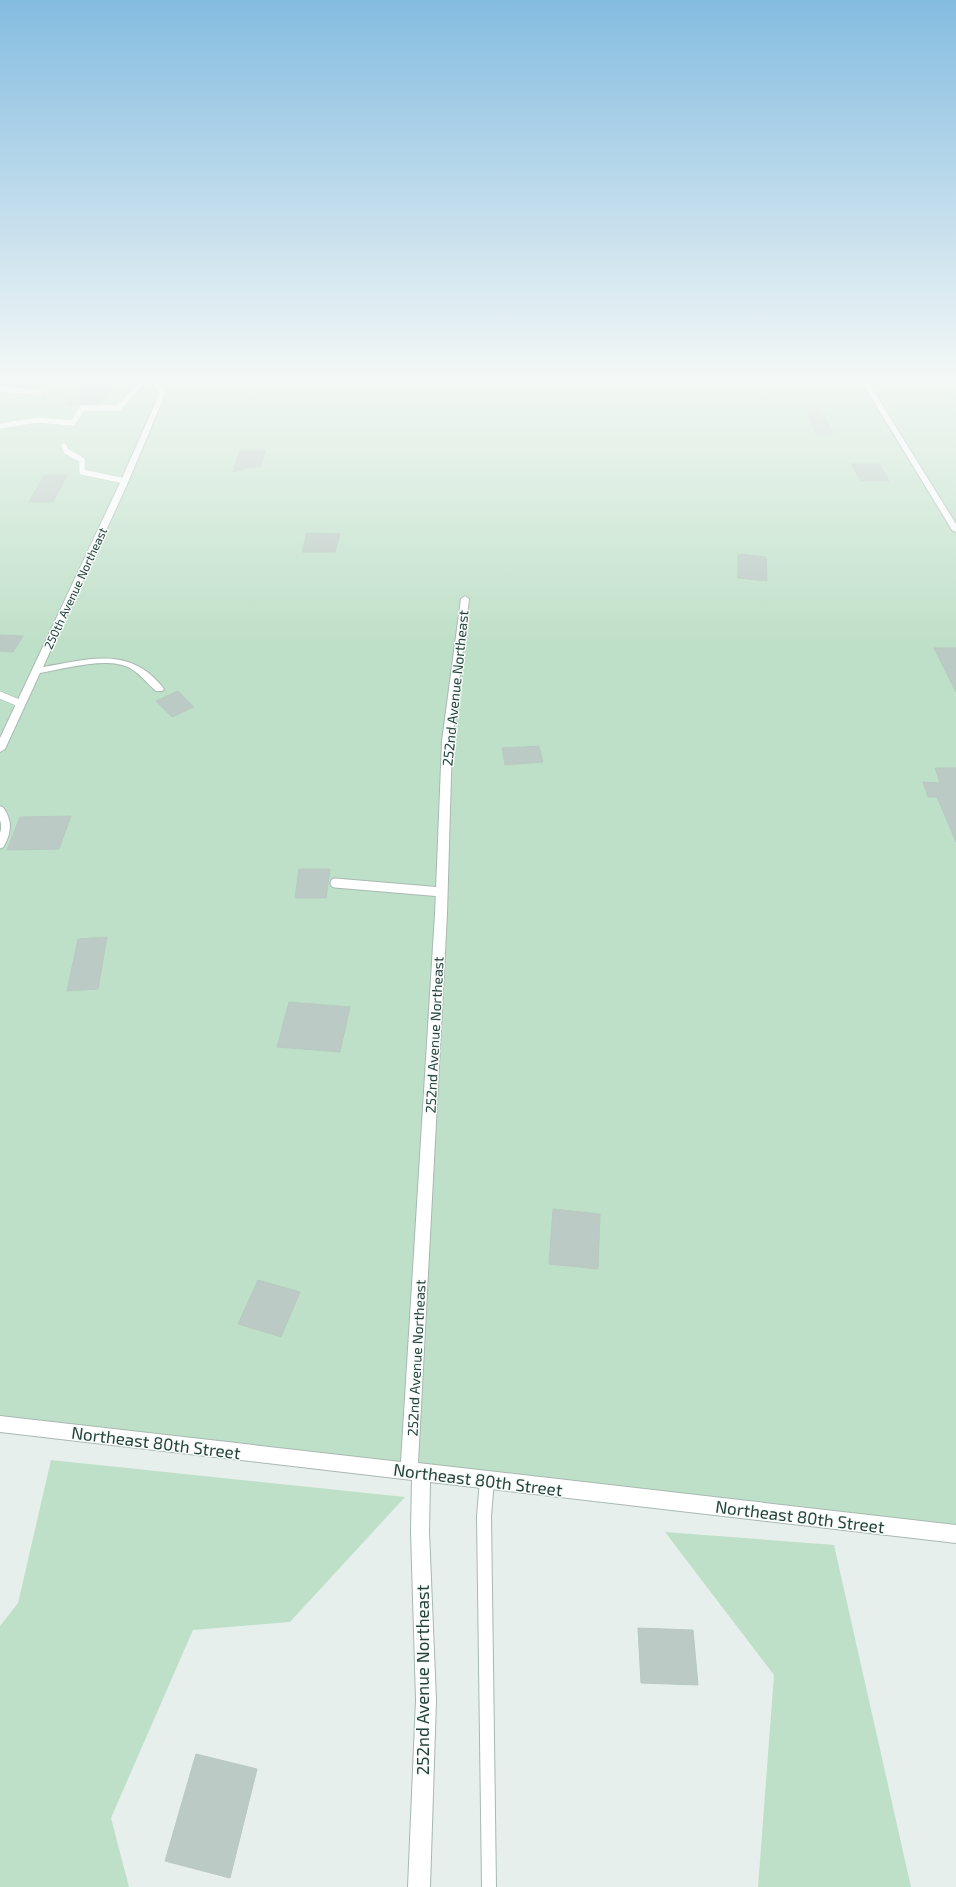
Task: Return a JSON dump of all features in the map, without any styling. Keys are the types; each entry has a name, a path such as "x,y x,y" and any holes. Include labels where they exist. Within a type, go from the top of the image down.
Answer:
{"street":[{"name":"250th Avenue Northeast","path":"0,749 131,465"},
{"path":"916,465 956,530"},
{"name":"252nd Avenue Northeast","path":"419,1887 426,1700 420,1531 415,1472 442,892 447,741 465,599"},
{"path":"37,671 100,661 117,661 129,664 160,688"},
{"name":"Northeast 80th Street","path":"0,1424 956,1534"}],"lane":[{"path":"83,465 82,472 104,475 124,481"},
{"path":"0,695 21,704"},
{"path":"0,811 5,818 8,827 0,844"},
{"path":"335,883 442,892"},
{"path":"486,1480 484,1516 489,1887"}],"green space":[{"path":"0,465 956,465 956,1534 0,1424"},
{"path":"51,1460 405,1497 290,1622 193,1630 111,1818 129,1887 0,1887 0,1626 18,1603"},
{"path":"665,1532 834,1545 911,1887 758,1887 774,1675"}],"building":[{"path":"235,465 261,465 260,467 250,467 233,472"},
{"path":"852,465 880,465 889,481 861,481"},
{"path":"44,475 67,475 53,502 29,502"},
{"path":"307,533 340,534 335,552 302,552"},
{"path":"738,554 766,557 767,581 738,578"},
{"path":"0,635 23,636 13,652 0,651"},
{"path":"934,648 956,648 956,692"},
{"path":"178,691 194,707 172,717 156,701"},
{"path":"539,746 543,762 505,765 502,748"},
{"path":"935,768 956,768 956,842 937,797 928,797 923,782 940,783"},
{"path":"71,816 59,849 7,850 20,817"},
{"path":"299,869 330,869 326,898 295,898"},
{"path":"107,937 98,989 67,991 78,939"},
{"path":"289,1002 350,1007 340,1052 277,1047"},
{"path":"553,1209 600,1214 598,1269 549,1264"},
{"path":"258,1280 300,1292 281,1337 238,1324"},
{"path":"638,1628 693,1630 698,1685 641,1683"},
{"path":"196,1754 257,1769 230,1878 165,1861"}]}
